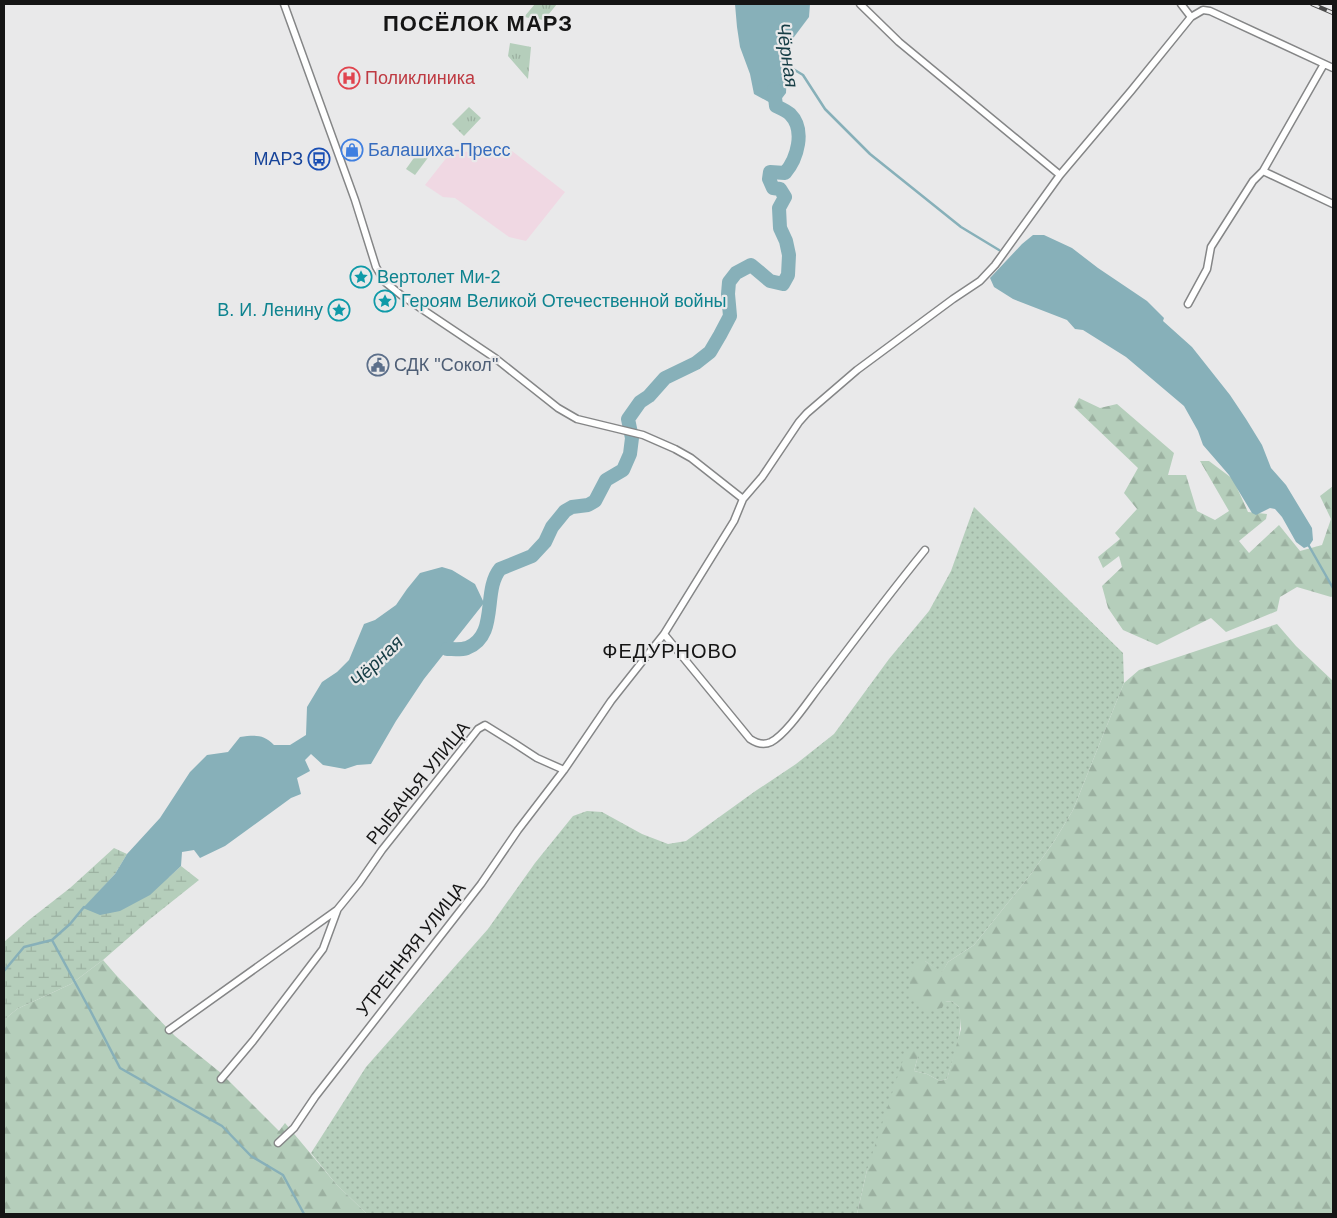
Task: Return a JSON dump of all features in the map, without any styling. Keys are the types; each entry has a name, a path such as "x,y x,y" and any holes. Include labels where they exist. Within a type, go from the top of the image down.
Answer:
{"street":[{"path":"284,4 355,200 376,267 385,282 401,295 495,358 558,408 584,421 624,430 675,449 691,458 743,499"},
{"path":"860,4 899,42 1060,175"},
{"path":"1181,4 1191,17 1203,10 1210,11 1333,68"},
{"name":"УТРЕННЯЯ УЛИЦА","path":"278,1143 294,1128 315,1097 482,884 518,830 564,770 610,701 664,634 734,521 743,499 762,477 799,422 858,370 980,281 996,265 1060,175 1191,17"},
{"path":"1188,304 1207,269 1211,247 1253,181 1263,171 1324,64"},
{"path":"1263,171 1333,204"},
{"path":"664,634 750,739 756,743 765,744 772,742 795,720 925,550"},
{"name":"РЫБАЧЬЯ УЛИЦА","path":"337,910 360,883 392,836 478,729 485,725 537,758 564,770"},
{"path":"170,1030 337,910"},
{"path":"221,1079 253,1041 323,949 337,910"}],"shaded area":[{"path":"512,151 565,192 526,241 509,237 455,198 443,197 425,185 451,152"}],"green space":[{"path":"535,4 557,4 544,20 524,17"},
{"path":"510,43 531,47 528,79 508,56"},
{"path":"469,107 481,118 464,136 452,124"},
{"path":"421,148 430,155 415,175 406,169"},
{"path":"1079,398 1100,408 1117,404 1174,453 1168,475 1186,475 1197,511 1215,520 1229,511 1200,461 1209,461 1233,479 1248,512 1267,514 1266,519 1239,541 1249,553 1279,525 1300,551 1322,545 1331,519 1320,496 1333,486 1333,596 1297,587 1280,597 1277,611 1226,632 1211,618 1157,645 1123,630 1108,608 1102,586 1122,567 1119,556 1103,568 1098,557 1120,539 1115,533 1137,509 1124,493 1138,468 1074,407"},
{"path":"974,507 1123,653 1124,683 1073,810 1031,874 974,945 948,962 942,973 925,961 945,1002 952,1001 959,1007 960,1025 955,1052 947,1079 940,1081 927,1074 914,1071 918,1056 867,1170 857,1214 367,1214 336,1184 311,1153 366,1067 488,929 535,863 573,816 587,811 602,812 642,834 668,844 686,841 796,764 834,734 889,659 929,611 951,571"},
{"path":"1277,624 1296,646 1333,681 1333,1214 857,1214 867,1170 903,1060 910,1049 917,1051 918,1056 914,1071 927,1074 940,1081 947,1079 961,1029 959,1007 952,1001 945,1002 942,1008 927,1011 917,1003 911,994 909,976 917,961 925,961 942,972 948,962 974,945 1031,874 1073,810 1124,683 1139,670"},
{"path":"114,848 127,854 115,874 84,908 169,877 181,866 199,880 103,960 71,984 17,1009 4,1020 4,942 70,888"},
{"path":"103,960 175,1036 221,1073 279,1131 285,1123 336,1184 367,1214 4,1214 4,1020 17,1009 71,984"}],"water":[{"path":"735,4 810,4 809,17 791,41 786,93 776,106 754,94 750,74 740,47"},
{"path":"1033,235 1044,235 1072,248 1147,301 1164,318 1163,321 1192,347 1230,395 1246,419 1262,445 1271,468 1286,485 1312,528 1313,540 1309,546 1304,548 1296,542 1282,517 1275,509 1270,508 1256,515 1252,513 1229,475 1203,445 1198,431 1184,406 1126,357 1083,330 1075,329 1067,320 1013,299 994,287 990,278"},
{"path":"442,567 452,570 475,584 484,603 424,679 396,721 371,764 357,765 345,769 323,765 311,754 305,760 310,771 297,778 301,794 291,798 225,846 200,858 194,850 182,852 181,866 150,895 120,911 100,915 83,908 115,874 127,854 160,818 190,772 207,755 228,752 240,737 258,736 274,745 290,745 306,735 307,707 322,682 337,672 349,660 364,624 375,620 396,605 420,573"}],"waterway":[{"path":"785,64 803,75 825,109 870,154 961,227 999,250"},
{"name":"Чёрная","path":"447,649 467,648 477,642 483,634 487,624 492,589 500,569 532,556 545,542 552,527 565,511 572,507 588,505 595,501 606,480 623,470 630,454 632,438 628,419 640,402 649,396 665,378 696,363 710,352 730,316 729,282 736,273 751,265 770,281 783,284 788,275 789,255 786,241 780,228 779,208 785,197 780,189 773,188 769,179 770,172 785,173 793,160 799,136 798,128 790,114 776,106 774,89"},
{"path":"1309,546 1333,588"},
{"name":"Чёрная","path":"4,971 24,947 52,940 70,924 84,907"},
{"path":"52,940 120,1068 222,1126 251,1156 283,1175 304,1214"}],"railway":[{"path":"1312,4 1333,13"}],"place":[{"name":"Поликлиника","path":"349,78"},
{"name":"Балашиха-Пресс","path":"352,150"},
{"name":"МАРЗ","path":"319,159"},
{"name":"Вертолет Ми-2","path":"361,277"},
{"name":"Героям Великой Отечественной войны","path":"385,301"},
{"name":"В. И. Ленину","path":"339,310"},
{"name":"СДК \"Сокол\"","path":"378,365"}],"district":[{"name":"ПОСЁЛОК МАРЗ","path":"478,23"},
{"name":"ФЕДУРНОВО","path":"670,651"}]}
